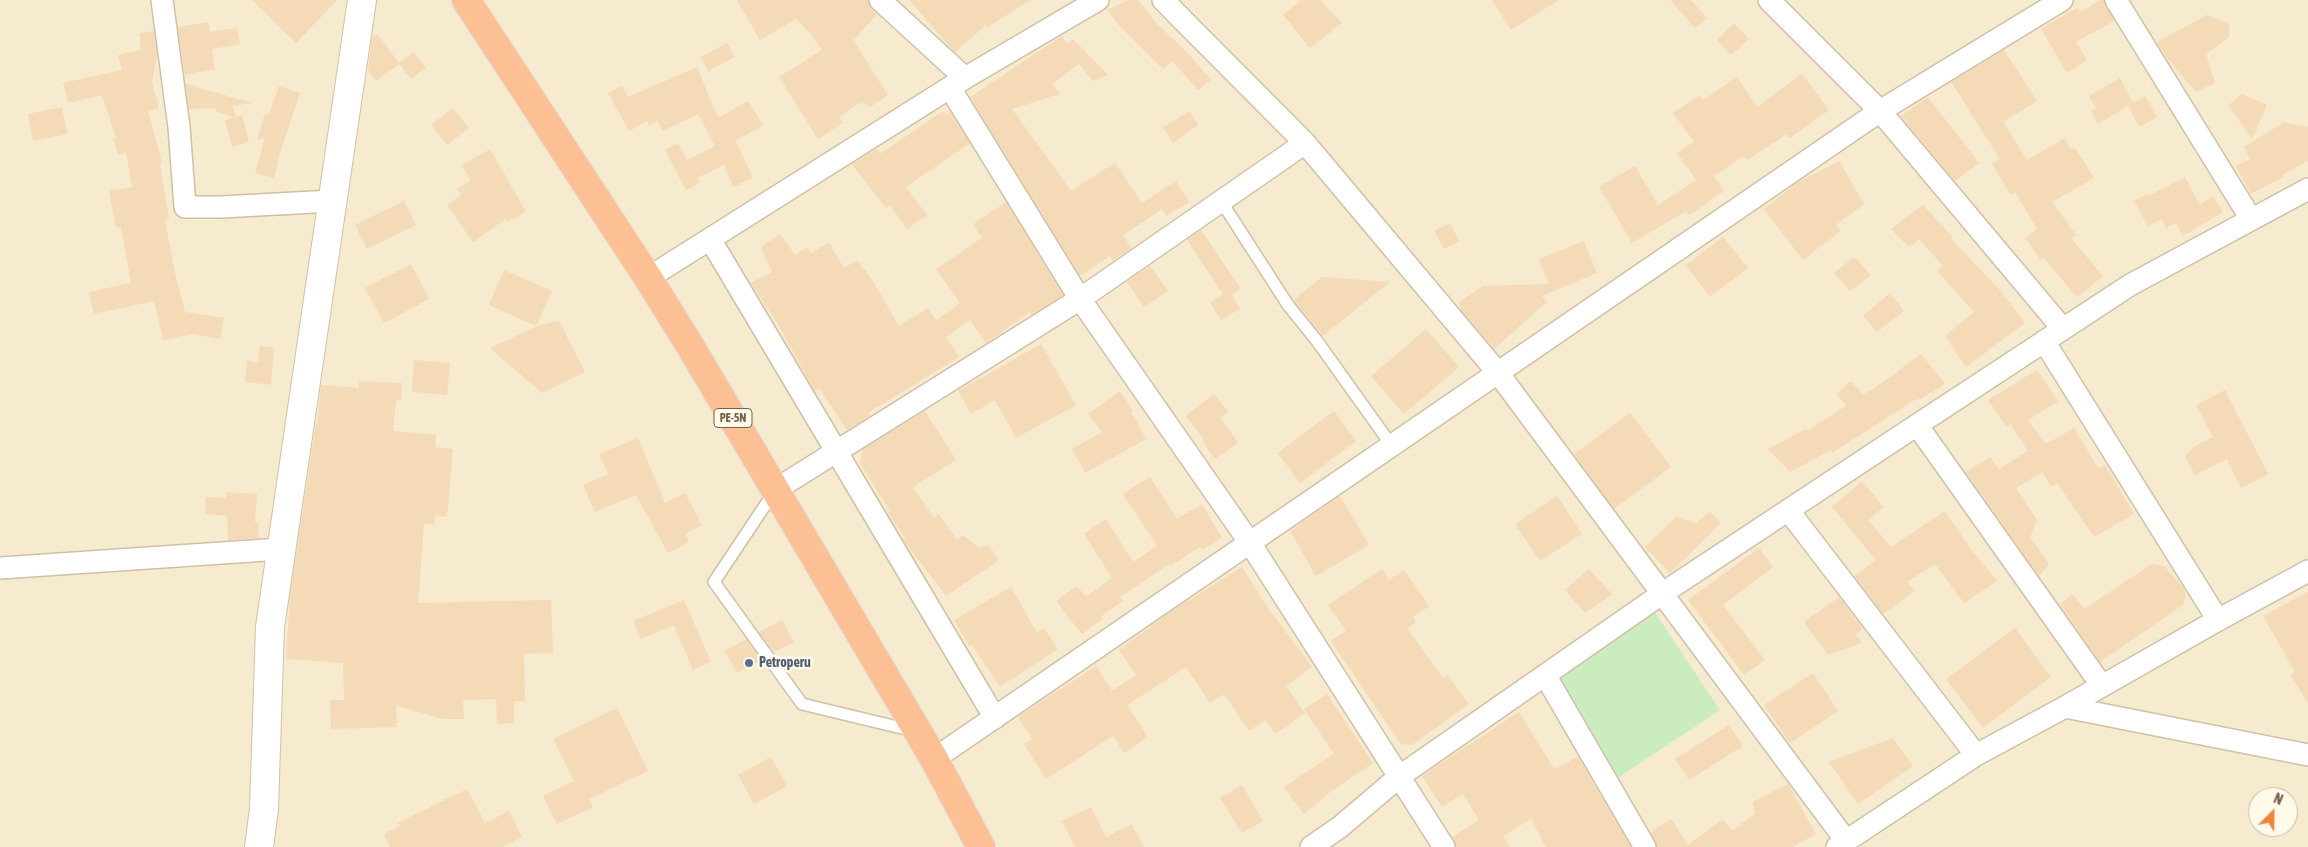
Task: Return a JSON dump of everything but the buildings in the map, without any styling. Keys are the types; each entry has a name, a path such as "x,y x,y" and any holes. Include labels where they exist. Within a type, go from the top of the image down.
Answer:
{"highway":[{"name":"PE-5N","path":"466,0 648,278 934,759 981,847"}],"street":[{"path":"162,0 179,127 185,206 221,207 332,201"},
{"path":"259,847 264,809 270,627 362,0"},
{"path":"880,0 957,83 1080,299 1250,543 1444,847"},
{"path":"648,278 957,83 1098,0"},
{"path":"1163,0 1305,143 1498,373 1663,593 1842,844 1976,755 2065,708 2218,620 2308,572"},
{"path":"1769,0 1880,112 2063,329"},
{"path":"934,759 1880,112 2062,0"},
{"path":"2116,0 2252,219"},
{"path":"775,490 1080,299 1305,143"},
{"path":"1311,847 1340,827 1400,776 1663,593 1788,510 2130,285 2308,188"},
{"path":"710,239 995,718"},
{"path":"2044,341 2218,620"},
{"path":"1917,425 2102,686"},
{"path":"1788,510 1976,755"},
{"path":"0,568 281,549"},
{"path":"1545,674 1645,847"},
{"path":"2065,708 2308,755"}],"lane":[{"path":"1221,201 1288,305 1317,341 1392,446"},
{"path":"775,490 714,582 802,704 918,732"}],"shaded area":[{"path":"0,0 2308,0 2308,847 0,847"}],"green space":[{"path":"1654,611 1720,710 1616,779 1550,681"}],"place":[{"name":"Petroperu","path":"749,663"}]}
